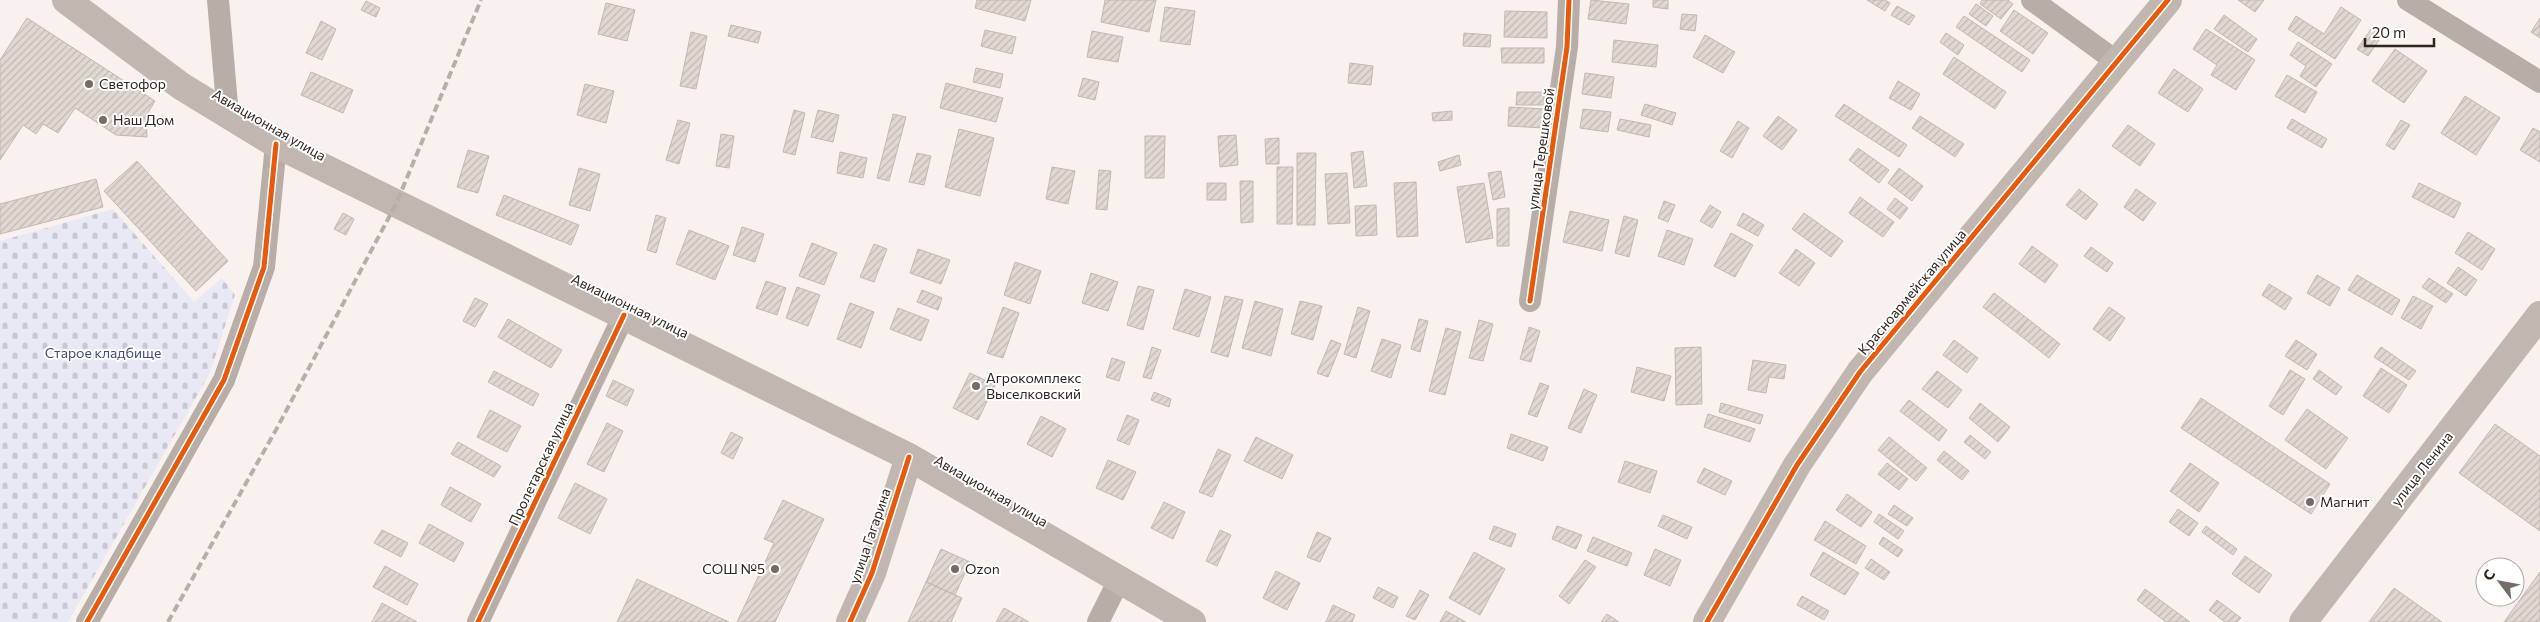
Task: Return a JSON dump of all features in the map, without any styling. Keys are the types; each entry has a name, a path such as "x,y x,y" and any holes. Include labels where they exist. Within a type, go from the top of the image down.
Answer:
{"main road":[{"name":"Авиационная улица","path":"66,0 181,86 276,144 909,457 1120,578 1192,622"},
{"name":"Красноармейская улица","path":"1707,622 1797,466 1860,372 2168,0"},
{"name":"улица Ленина","path":"2303,622 2540,315"},
{"name":"улица Гагарина","path":"850,622 872,573 909,457"}],"street":[{"path":"218,0 228,116"},
{"name":"улица Терешковой","path":"1530,301 1567,47 1569,0"},
{"path":"2032,0 2117,62"},
{"path":"2408,0 2540,82"},
{"path":"87,622 224,380 264,267 276,144"},
{"name":"Пролетарская улица","path":"478,622 624,315"},
{"path":"1098,622 1120,578"}],"green space":[{"name":"Старое кладбище","path":"113,209 194,302 222,278 235,295 210,373 68,622 0,622 0,241"}],"building":[{"path":"977,0 1031,0 1025,21 975,8"},
{"path":"1105,0 1156,0 1149,32 1101,22"},
{"path":"1591,0 1629,4 1626,24 1588,19"},
{"path":"1653,0 1668,0 1668,9 1653,7"},
{"path":"1867,0 1885,0 1890,3 1885,11"},
{"path":"1982,0 2008,0 2013,4 2001,19 1980,4"},
{"path":"2238,0 2264,0 2255,12"},
{"path":"366,1 380,8 376,17 361,10"},
{"path":"606,3 635,10 627,41 598,34"},
{"path":"1976,4 1993,16 1986,26 1969,14"},
{"path":"1897,6 1915,16 1909,25 1891,15"},
{"path":"1165,7 1195,11 1190,45 1160,41"},
{"path":"2341,7 2361,20 2335,59 2288,29 2296,16 2324,34"},
{"path":"2014,10 2048,33 2033,54 2000,31"},
{"path":"1505,11 1547,12 1547,38 1504,37"},
{"path":"1682,14 1697,15 1695,31 1680,29"},
{"path":"2224,15 2257,39 2248,52 2214,29"},
{"path":"1964,16 2030,60 2022,72 1956,27"},
{"path":"27,18 155,101 146,116 147,137 116,135 75,108 58,133 43,124 36,134 23,125 0,160 0,60"},
{"path":"2540,18 2540,38 2531,32"},
{"path":"321,21 336,29 322,60 306,53"},
{"path":"731,25 761,32 758,43 728,36"},
{"path":"2206,29 2255,60 2236,90 2211,75 2217,65 2193,49"},
{"path":"2371,29 2382,36 2368,56 2357,49"},
{"path":"985,30 1016,37 1012,54 981,46"},
{"path":"1092,31 1123,37 1118,62 1087,57"},
{"path":"691,32 707,36 696,89 680,86"},
{"path":"1464,33 1491,35 1490,47 1463,46"},
{"path":"1946,33 1964,45 1958,55 1940,42"},
{"path":"1705,35 1735,52 1723,73 1693,57"},
{"path":"1614,40 1658,45 1656,67 1612,62"},
{"path":"2298,42 2332,64 2316,87 2300,76 2306,66 2290,55"},
{"path":"1501,48 1544,48 1544,63 1502,63"},
{"path":"2395,49 2427,71 2404,103 2372,81"},
{"path":"1954,57 2006,92 1995,109 1943,74"},
{"path":"1350,63 1373,66 1371,85 1348,83"},
{"path":"976,68 1003,74 1000,88 973,82"},
{"path":"2174,69 2203,89 2188,112 2158,93"},
{"path":"311,72 353,90 343,113 301,95"},
{"path":"1585,73 1614,77 1611,98 1582,94"},
{"path":"2287,75 2317,92 2305,113 2275,96"},
{"path":"1083,78 1099,82 1095,100 1078,96"},
{"path":"1898,81 1920,94 1911,110 1889,98"},
{"path":"946,83 1003,98 996,122 940,108"},
{"path":"585,84 614,91 606,123 577,115"},
{"path":"1517,92 1544,92 1544,105 1516,105"},
{"path":"2465,96 2500,118 2476,155 2441,133"},
{"path":"1645,104 1676,113 1672,125 1641,115"},
{"path":"1844,104 1907,145 1899,157 1835,116"},
{"path":"1509,107 1545,109 1544,128 1508,126"},
{"path":"1583,109 1611,112 1608,132 1580,128"},
{"path":"794,110 805,113 795,155 783,152"},
{"path":"818,110 839,115 833,142 811,137"},
{"path":"1452,111 1452,120 1433,121 1432,113"},
{"path":"893,114 906,117 889,181 877,178"},
{"path":"1778,116 1797,130 1782,150 1763,136"},
{"path":"1920,116 1964,144 1955,157 1912,128"},
{"path":"1620,119 1651,125 1649,137 1617,130"},
{"path":"2292,119 2327,139 2322,148 2287,128"},
{"path":"678,120 690,123 679,164 666,160"},
{"path":"2401,120 2410,125 2394,150 2386,145"},
{"path":"1738,121 1749,128 1732,158 1720,151"},
{"path":"2128,125 2155,144 2140,166 2112,146"},
{"path":"2533,128 2540,132 2540,162 2520,150"},
{"path":"959,129 994,138 980,196 945,187"},
{"path":"721,134 734,136 729,168 716,166"},
{"path":"1236,135 1238,165 1220,167 1218,136"},
{"path":"1145,136 1165,136 1164,178 1145,178"},
{"path":"1279,138 1279,164 1266,164 1265,139"},
{"path":"1858,148 1889,170 1879,183 1849,160"},
{"path":"468,150 489,156 478,193 457,187"},
{"path":"1363,151 1367,186 1354,188 1351,153"},
{"path":"840,152 867,158 863,178 837,173"},
{"path":"917,153 931,156 924,185 909,182"},
{"path":"1297,153 1316,153 1315,225 1297,225"},
{"path":"1459,155 1461,165 1440,171 1438,162"},
{"path":"137,161 228,261 196,291 104,191"},
{"path":"1052,167 1075,171 1068,204 1046,199"},
{"path":"1277,167 1293,167 1292,224 1277,224"},
{"path":"579,168 600,174 590,211 569,205"},
{"path":"1899,168 1923,186 1912,201 1888,183"},
{"path":"1099,170 1111,171 1107,210 1096,209"},
{"path":"1501,171 1505,197 1493,200 1488,173"},
{"path":"1347,173 1350,223 1328,224 1325,174"},
{"path":"96,179 103,207 0,234 0,204"},
{"path":"1240,181 1253,181 1253,222 1241,223"},
{"path":"1416,182 1418,236 1397,237 1394,183"},
{"path":"1207,183 1226,183 1226,200 1207,200"},
{"path":"1484,183 1493,238 1466,243 1457,187"},
{"path":"2419,183 2461,203 2454,218 2412,197"},
{"path":"2079,189 2098,204 2086,220 2066,205"},
{"path":"2136,189 2156,203 2143,221 2124,207"},
{"path":"504,195 579,225 571,245 496,215"},
{"path":"1860,197 1894,222 1883,237 1849,213"},
{"path":"1895,198 1908,208 1900,219 1887,209"},
{"path":"1664,201 1675,205 1668,222 1658,218"},
{"path":"1376,205 1377,235 1356,236 1355,206"},
{"path":"1710,205 1721,212 1712,228 1700,221"},
{"path":"1509,208 1509,246 1497,246 1497,209"},
{"path":"1570,211 1609,220 1602,251 1563,242"},
{"path":"343,213 354,219 346,235 334,229"},
{"path":"1743,213 1764,225 1758,236 1737,225"},
{"path":"1804,213 1843,241 1831,257 1792,229"},
{"path":"656,215 666,218 656,253 647,250"},
{"path":"1624,216 1638,220 1629,257 1615,253"},
{"path":"742,227 764,234 755,262 733,255"},
{"path":"689,230 729,246 715,280 676,264"},
{"path":"1667,230 1693,239 1684,265 1658,256"},
{"path":"2468,232 2495,249 2482,270 2455,253"},
{"path":"1731,233 1753,245 1735,277 1714,266"},
{"path":"812,243 837,253 824,285 799,276"},
{"path":"874,244 887,249 874,282 860,277"},
{"path":"2032,246 2058,265 2045,283 2019,264"},
{"path":"2091,247 2113,263 2107,272 2084,256"},
{"path":"918,249 950,260 941,284 910,273"},
{"path":"1796,249 1815,263 1799,286 1779,273"},
{"path":"1015,262 1041,271 1030,304 1004,295"},
{"path":"2458,267 2477,280 2466,296 2447,283"},
{"path":"1091,273 1118,282 1108,311 1082,303"},
{"path":"2317,275 2340,288 2330,306 2307,293"},
{"path":"2357,275 2400,300 2392,315 2348,290"},
{"path":"2429,278 2453,294 2446,303 2422,287"},
{"path":"766,281 786,288 777,315 756,308"},
{"path":"2269,284 2292,298 2285,310 2262,295"},
{"path":"1138,286 1154,290 1143,330 1127,325"},
{"path":"797,287 820,295 808,326 786,318"},
{"path":"1185,289 1211,297 1199,337 1173,329"},
{"path":"922,290 942,298 938,310 917,302"},
{"path":"1994,293 2028,319 2017,333 1983,307"},
{"path":"1225,296 1243,300 1228,357 1211,352"},
{"path":"2413,296 2433,306 2421,329 2401,318"},
{"path":"475,298 488,304 475,327 463,321"},
{"path":"1255,301 1283,309 1271,356 1242,348"},
{"path":"1300,301 1322,306 1313,340 1291,334"},
{"path":"850,303 874,312 861,348 837,339"},
{"path":"1003,307 1019,313 1003,358 987,353"},
{"path":"1358,307 1370,311 1356,358 1344,354"},
{"path":"2109,307 2125,318 2110,341 2093,329"},
{"path":"898,308 929,320 921,341 890,329"},
{"path":"508,319 562,350 551,368 498,337"},
{"path":"1419,319 1428,321 1420,352 1411,349"},
{"path":"2028,319 2060,344 2049,358 2017,333"},
{"path":"1479,320 1493,324 1483,361 1469,358"},
{"path":"1529,327 1540,331 1531,362 1520,359"},
{"path":"1446,328 1461,332 1445,395 1429,391"},
{"path":"1382,339 1401,345 1391,378 1371,371"},
{"path":"1331,340 1341,344 1328,377 1317,373"},
{"path":"1954,340 1978,358 1967,373 1943,355"},
{"path":"2296,340 2317,354 2307,370 2285,356"},
{"path":"1152,347 1161,350 1151,379 1143,377"},
{"path":"1701,347 1702,404 1676,405 1675,348"},
{"path":"2381,347 2416,371 2409,380 2374,357"},
{"path":"1112,358 1125,362 1119,381 1106,377"},
{"path":"1753,360 1786,365 1784,379 1769,377 1766,393 1748,390"},
{"path":"1637,367 1671,376 1664,401 1631,392"},
{"path":"2381,368 2407,385 2389,413 2363,396"},
{"path":"2290,370 2305,379 2283,415 2269,406"},
{"path":"2319,370 2342,387 2336,395 2313,379"},
{"path":"494,371 539,394 533,406 488,382"},
{"path":"1937,371 1962,390 1948,408 1922,389"},
{"path":"970,373 995,385 978,420 953,408"},
{"path":"613,380 634,390 627,406 606,396"},
{"path":"1540,383 1549,386 1537,417 1528,414"},
{"path":"1584,389 1597,395 1581,433 1568,428"},
{"path":"1154,392 1171,399 1169,407 1151,400"},
{"path":"2201,398 2330,484 2311,514 2181,428"},
{"path":"1909,400 1947,430 1939,441 1900,411"},
{"path":"1721,403 1763,415 1760,424 1719,412"},
{"path":"1980,403 2010,427 1998,442 1969,418"},
{"path":"2307,409 2348,438 2326,469 2285,440"},
{"path":"490,410 521,426 507,452 477,437"},
{"path":"1708,414 1755,429 1750,442 1704,427"},
{"path":"1127,415 1139,420 1129,445 1117,440"},
{"path":"1041,416 1066,429 1052,457 1027,444"},
{"path":"607,423 623,431 604,472 587,464"},
{"path":"2495,424 2540,456 2540,531 2459,473"},
{"path":"731,432 743,438 733,459 721,453"},
{"path":"1511,434 1548,447 1543,461 1507,448"},
{"path":"1970,435 1991,452 1985,459 1964,442"},
{"path":"1256,437 1293,455 1282,479 1244,461"},
{"path":"1889,437 1927,468 1916,481 1878,450"},
{"path":"458,442 501,466 494,477 451,454"},
{"path":"1218,449 1231,455 1212,497 1199,492"},
{"path":"1944,451 1969,471 1962,480 1937,460"},
{"path":"1108,460 1136,472 1123,500 1096,488"},
{"path":"1625,461 1657,471 1650,493 1618,482"},
{"path":"1887,463 1908,479 1899,490 1878,474"},
{"path":"2190,463 2219,483 2199,512 2170,491"},
{"path":"1704,468 1732,481 1725,495 1697,482"},
{"path":"575,483 607,499 590,534 558,518"},
{"path":"450,487 481,504 471,522 441,505"},
{"path":"1847,494 1872,512 1861,527 1836,510"},
{"path":"783,500 824,519 775,622 737,622 774,543 764,539"},
{"path":"1164,502 1185,512 1173,539 1151,528"},
{"path":"1894,505 1913,518 1907,526 1888,514"},
{"path":"2178,509 2198,523 2189,536 2169,522"},
{"path":"1879,514 1904,531 1898,539 1874,522"},
{"path":"1663,515 1692,527 1687,539 1658,526"},
{"path":"1825,521 1866,546 1856,564 1814,540"},
{"path":"429,524 464,543 454,562 419,543"},
{"path":"1494,526 1516,534 1511,547 1489,539"},
{"path":"1557,526 1582,535 1576,549 1552,539"},
{"path":"2206,526 2237,549 2233,555 2202,532"},
{"path":"382,530 408,543 401,557 374,543"},
{"path":"1220,530 1231,535 1217,566 1206,561"},
{"path":"1317,532 1331,538 1320,562 1307,557"},
{"path":"1593,537 1632,553 1627,566 1587,551"},
{"path":"1883,537 1903,550 1898,557 1879,544"},
{"path":"941,549 970,562 955,595 926,582"},
{"path":"1655,549 1681,560 1670,586 1644,575"},
{"path":"1474,552 1505,569 1480,615 1449,598"},
{"path":"1823,552 1859,573 1845,595 1810,575"},
{"path":"2245,556 2272,575 2259,593 2232,574"},
{"path":"1871,559 1890,572 1884,580 1865,568"},
{"path":"1585,560 1596,567 1569,604 1559,596"},
{"path":"385,566 418,584 407,605 373,587"},
{"path":"1276,571 1300,583 1287,610 1263,598"},
{"path":"2540,572 2540,622 2504,622 2515,607 2525,607 2525,593"},
{"path":"637,579 729,622 617,622"},
{"path":"926,582 962,598 951,622 908,622"},
{"path":"1378,587 1398,597 1393,608 1373,598"},
{"path":"2394,588 2442,622 2369,622"},
{"path":"2145,589 2190,622 2166,622 2137,600"},
{"path":"1420,590 1429,595 1415,620 1406,616"},
{"path":"1802,596 1829,611 1824,620 1797,605"},
{"path":"2217,600 2241,618 2237,622 2225,622 2209,610"},
{"path":"382,603 417,622 372,622"},
{"path":"1333,605 1355,615 1352,622 1326,622"},
{"path":"1004,608 1029,622 996,622"},
{"path":"1446,611 1466,622 1440,622"},
{"path":"1607,614 1619,622 1601,622"}],"railway":[{"path":"168,622 277,428 396,204 481,0"}],"cycle path":[{"path":"1530,301 1567,47 1569,0"},
{"path":"1707,622 1797,465 1860,372 2168,0"},
{"path":"87,622 224,380 264,267 276,144"},
{"path":"478,622 624,315"},
{"path":"850,622 872,573 909,457"}],"place":[{"name":"Светофор","path":"89,84"},
{"name":"Наш Дом","path":"103,120"},
{"name":"Агрокомплекс Выселковский","path":"976,386"},
{"name":"Магнит","path":"2310,502"},
{"name":"СОШ №5","path":"775,569"},
{"name":"Ozon","path":"955,569"}]}
